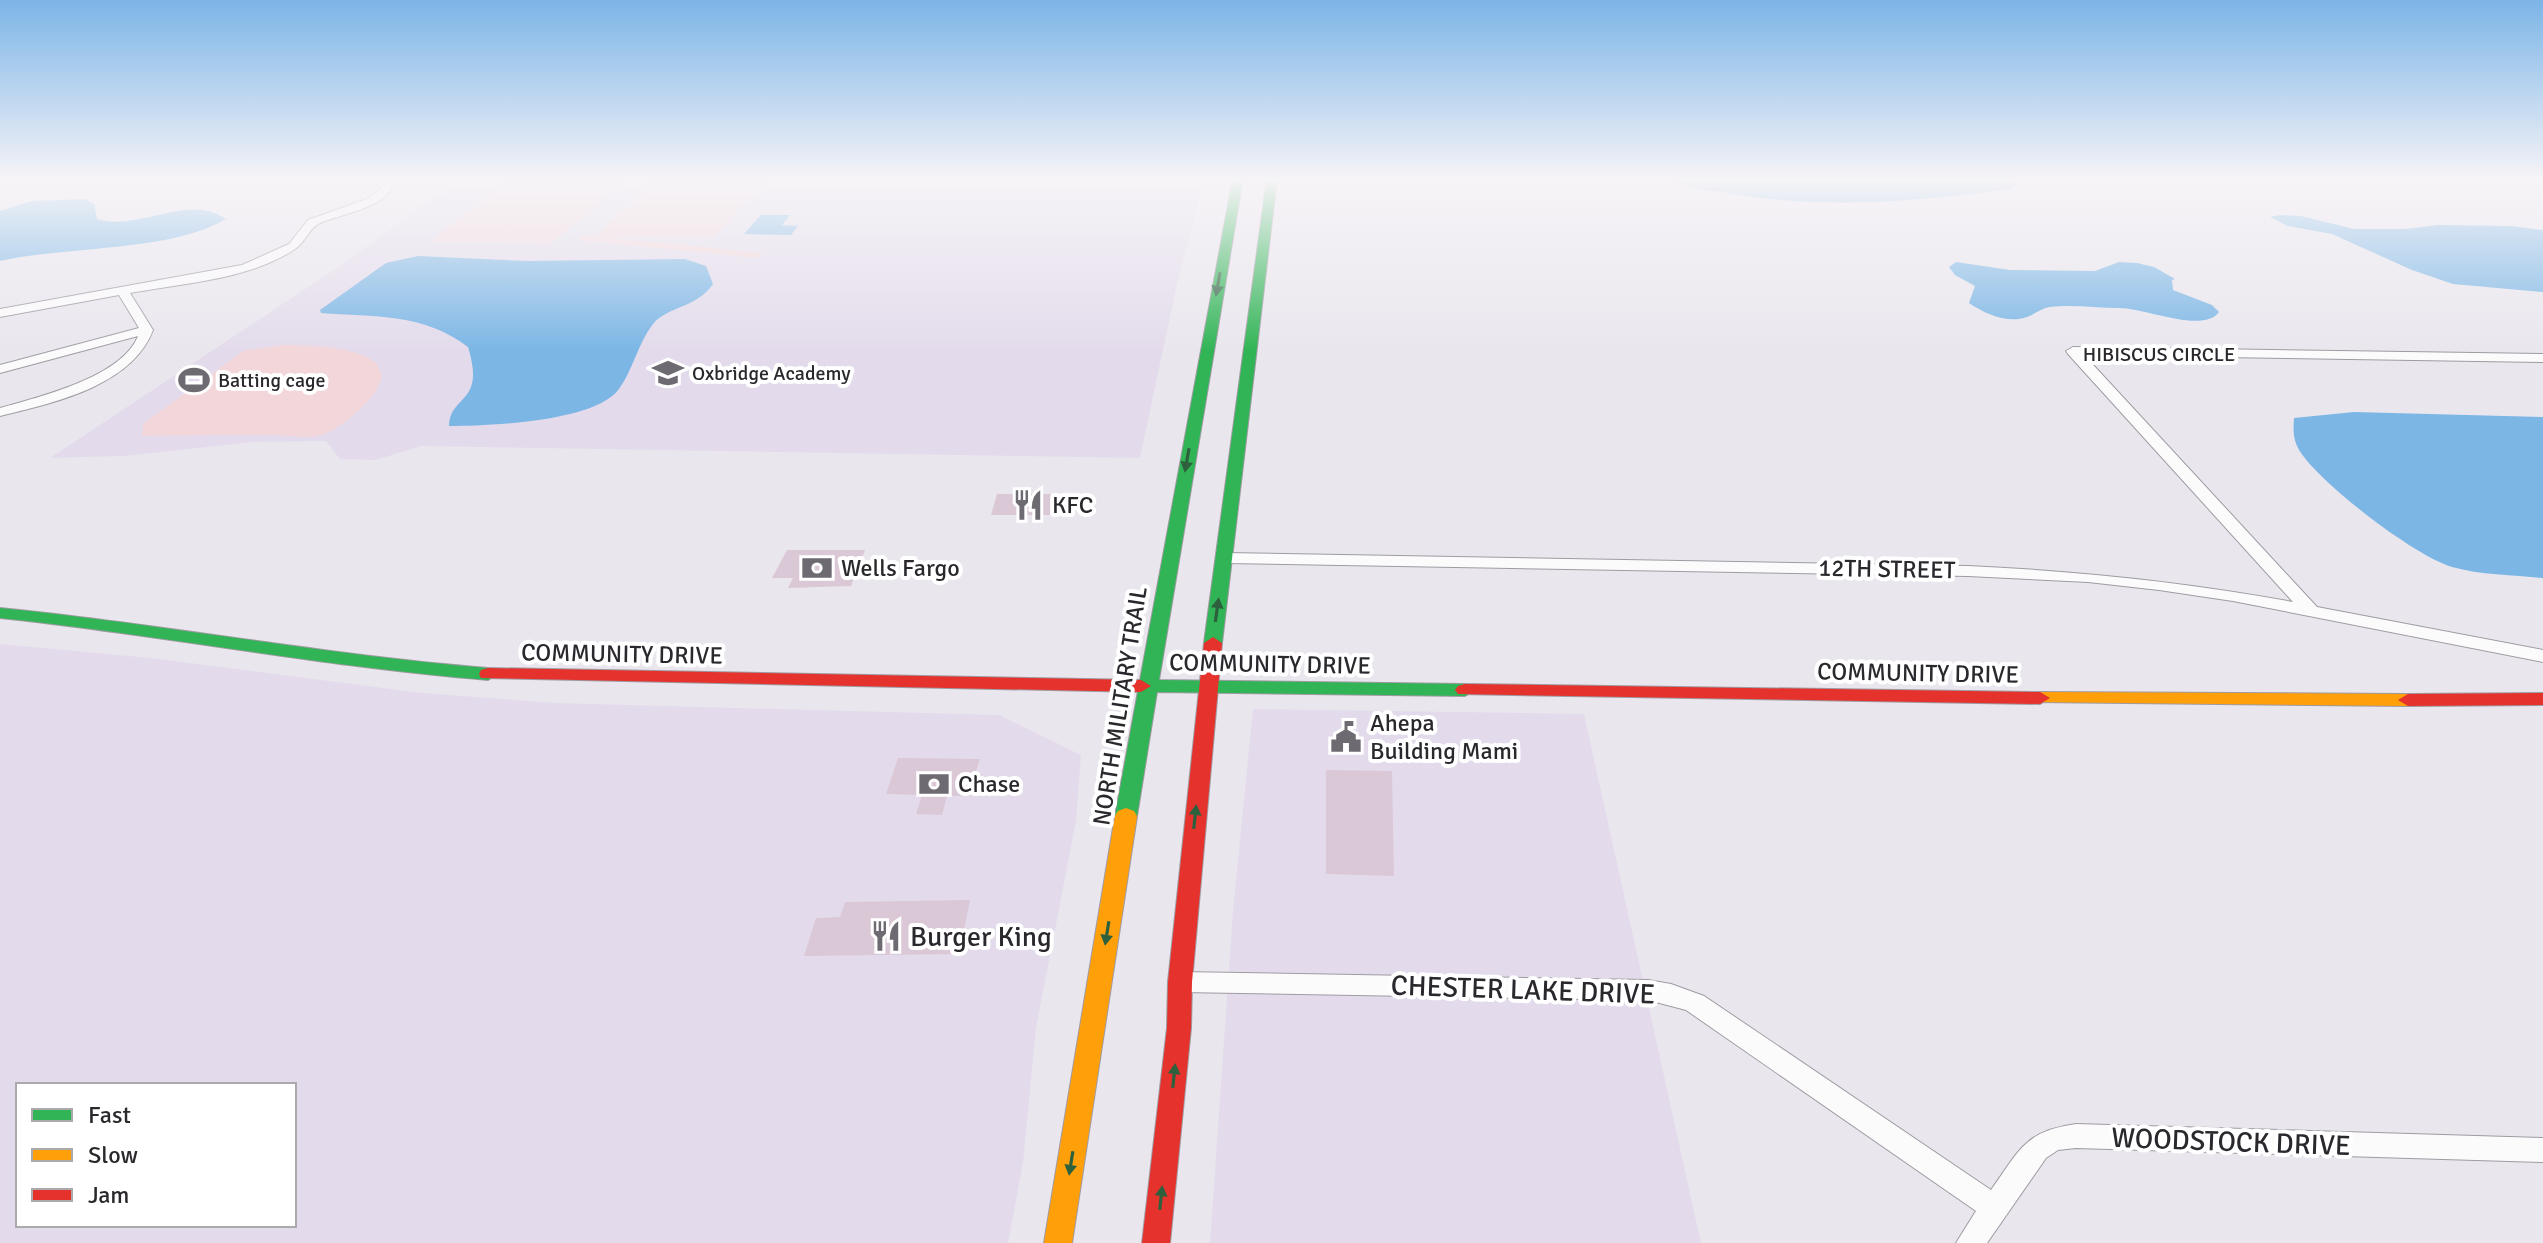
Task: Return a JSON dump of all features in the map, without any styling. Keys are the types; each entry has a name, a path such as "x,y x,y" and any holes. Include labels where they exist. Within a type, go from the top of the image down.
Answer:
{"main road":[{"name":"NORTH MILITARY TRAIL","path":"1058,1243 1147,685 1227,236"},
{"path":"1156,1243 1179,1028 1180,982 1208,687 1264,236"},
{"name":"COMMUNITY DRIVE","path":"0,613 52,617 382,666 525,677 2231,701 2543,699"}],"street":[{"path":"0,313 201,279 268,260 298,242 302,236"},
{"path":"122,290 147,330"},
{"path":"0,369 147,330"},
{"path":"0,412 60,394 114,368 139,348 147,330"},
{"name":"HIBISCUS CIRCLE","path":"2311,611 2073,351 2543,358"},
{"name":"12TH STREET","path":"1225,558 2019,572 2159,585 2543,656"},
{"name":"CHESTER LAKE DRIVE","path":"1180,982 1648,990 1671,994 1695,1003 1994,1208"},
{"name":"WOODSTOCK DRIVE","path":"1970,1243 2036,1149 2053,1139 2076,1136 2543,1150"}],"shaded area":[{"name":"Oxbridge Academy","path":"381,236 1190,236 1140,458 422,446 375,460 340,459 326,441 253,442 124,456 50,458"},
{"path":"437,236 560,236 552,243 429,242"},
{"path":"583,236 597,236 764,253 757,258 578,240"},
{"path":"598,236 715,236 714,237"},
{"path":"283,345 319,346 359,354 374,361 381,372 378,387 348,419 332,431 315,436 142,436 143,424 243,351"},
{"path":"0,644 151,658 422,693 556,703 999,715 1081,755 1076,821 1036,1028 1023,1163 1008,1243 0,1243"},
{"path":"1253,709 1584,714 1701,1243 1210,1243 1233,911"}],"water":[{"path":"0,236 181,236 147,243 0,261"},
{"path":"2336,236 2543,236 2543,292 2453,284 2412,270"},
{"path":"418,256 527,261 685,259 706,266 713,284 699,298 653,324 624,382 606,400 588,409 540,420 449,426 455,408 466,396 473,379 468,347 451,336 416,322 321,313 320,310 386,263"},
{"path":"1956,262 2010,270 2095,271 2119,262 2137,263 2154,267 2175,279 2172,280 2173,290 2212,305 2219,312 2200,321 2130,309 2067,306 2047,308 2020,319 2005,319 1969,303 1975,286 1955,275 1949,267"},
{"path":"2354,412 2543,417 2543,578 2474,572 2435,560 2370,518 2329,483 2298,449 2294,418"}],"building":[{"name":"KFC","path":"997,494 1065,494 1060,515 991,515"},
{"name":"Wells Fargo","path":"787,550 865,550 851,586 788,588 793,578 772,578"},
{"name":"Chase","path":"898,758 980,759 975,774 982,774 977,796 947,796 942,815 916,814 922,795 886,794"},
{"path":"1326,770 1392,771 1394,876 1326,874"},
{"name":"Burger King","path":"970,900 959,954 804,956 816,918 840,917 845,902"}],"traffic: fast":[{"path":"1126,816 1228,236"},
{"path":"1213,643 1265,236"},
{"path":"0,613 366,662 488,674"},
{"path":"1141,686 1465,690"}],"traffic: slow":[{"path":"2040,698 2408,700"},
{"path":"1058,1243 1126,816"}],"traffic: jam":[{"path":"1156,1243 1179,1028 1180,982 1213,643"},
{"path":"488,674 1141,686"},
{"path":"1465,690 2040,698"},
{"path":"2408,700 2543,699"}],"place":[{"name":"Oxbridge Academy","path":"668,373"},
{"name":"Batting cage","path":"194,380"},
{"name":"KFC","path":"1028,505"},
{"name":"Wells Fargo","path":"817,568"},
{"name":"Ahepa Building Mami","path":"1346,737"},
{"name":"Chase","path":"934,784"},
{"name":"Burger King","path":"886,936"}]}
